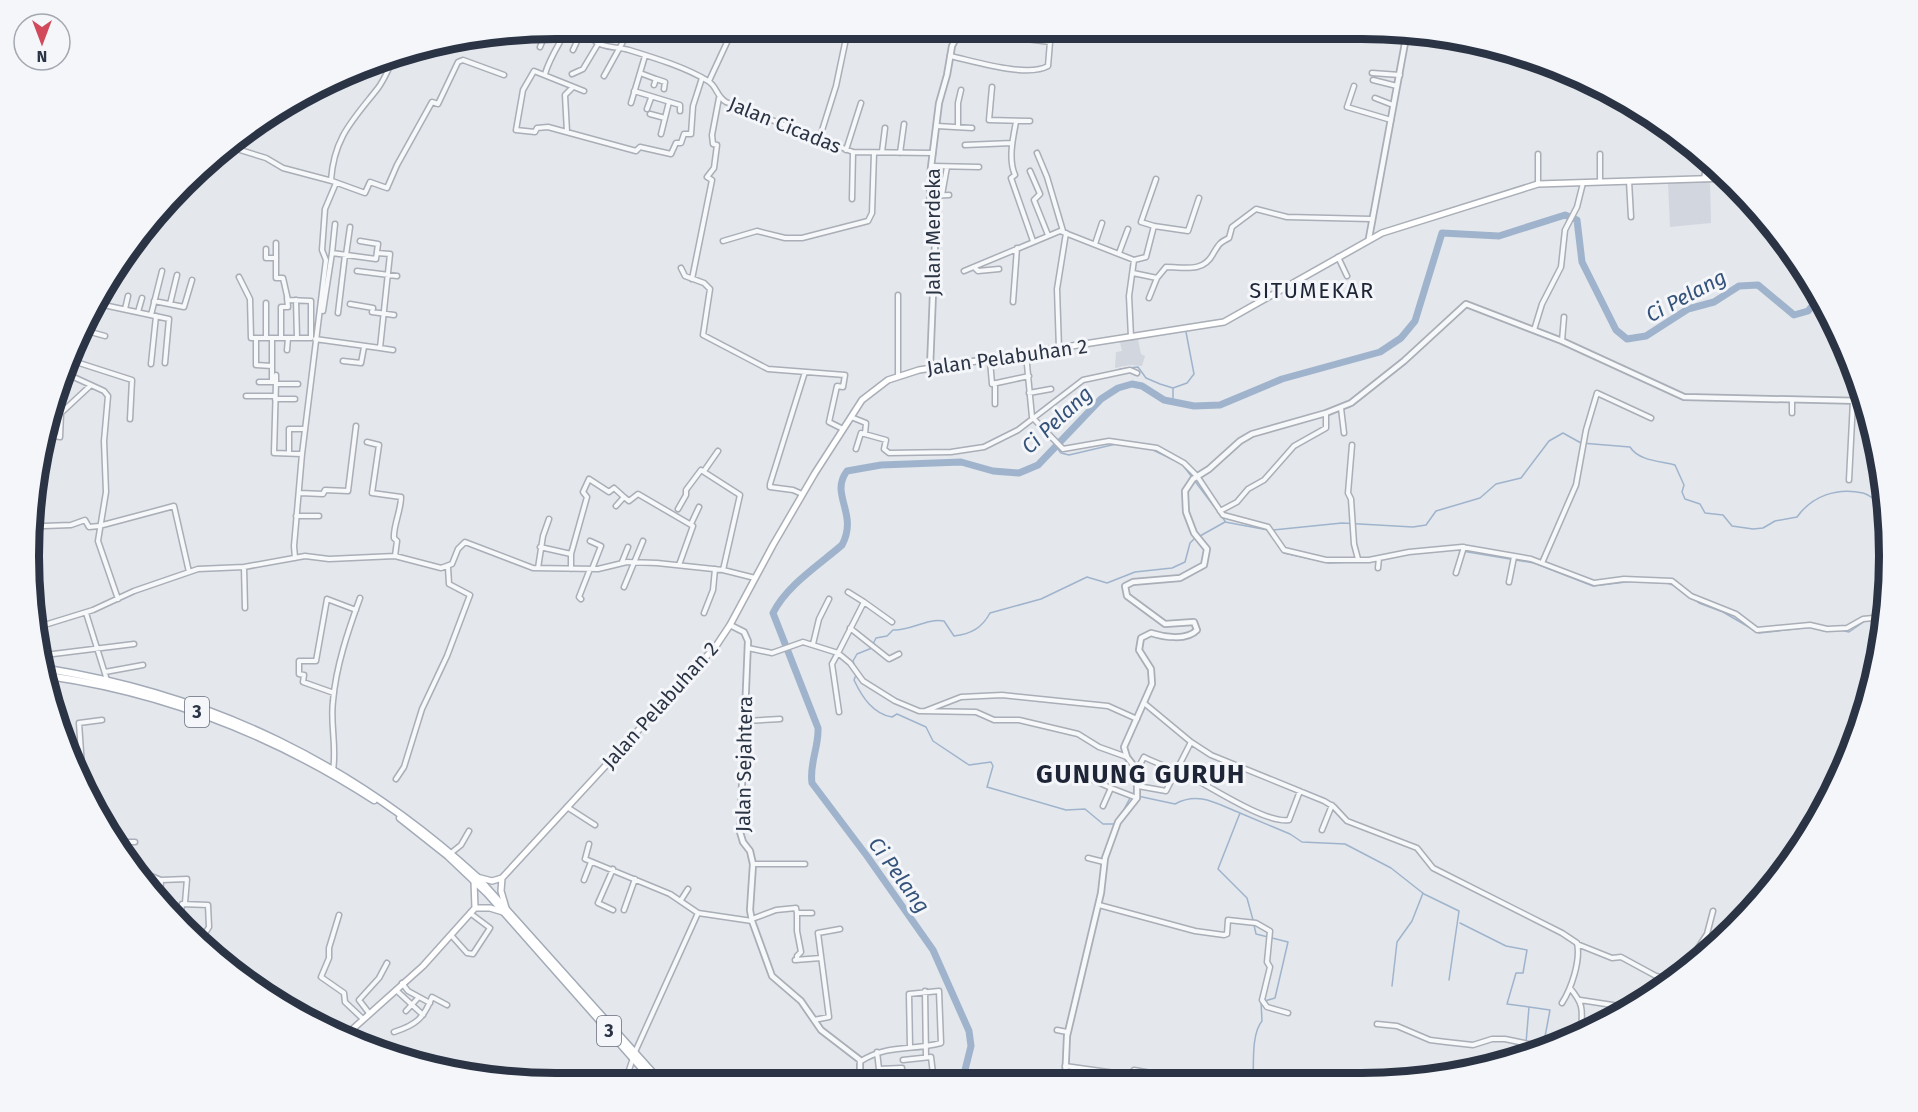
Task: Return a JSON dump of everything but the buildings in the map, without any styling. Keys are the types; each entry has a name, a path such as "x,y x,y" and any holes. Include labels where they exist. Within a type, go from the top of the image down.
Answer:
{"main road":[{"name":"Jalan Pelabuhan 2","path":"501,878 716,646 730,625 802,494 851,417 871,392 898,375 1224,322 1370,238 1405,224 1538,184 1716,179"},
{"path":"52,670 107,681 182,702 248,725 335,773"},
{"name":"3","path":"54,677 131,692 221,721 278,745 335,773 365,792 451,853 652,1073"},
{"name":"3","path":"365,792 475,877"},
{"path":"351,1031 423,966 475,908 475,877 492,881 501,878 504,910 475,908"},
{"name":"3","path":"634,1055 647,1073"}],"street":[{"path":"540,47 543,39"},
{"path":"545,74 550,58 556,52 562,39"},
{"path":"573,50 578,39"},
{"path":"572,74 583,69 598,44 594,39"},
{"path":"604,76 624,39"},
{"path":"709,81 729,39"},
{"path":"819,140 836,86 846,39"},
{"name":"Jalan Merdeka","path":"930,368 935,243 930,196 932,166 939,103 955,39"},
{"path":"950,56 1008,68 1030,69 1048,66 1050,42 1026,39"},
{"path":"1370,238 1371,219 1406,41"},
{"name":"Jalan Cicadas","path":"598,44 619,47 702,78 709,81 719,98 846,150 874,153 934,153"},
{"path":"631,103 645,56"},
{"path":"236,150 266,158 283,168 331,180 365,193 370,182 388,188 397,165 431,103 438,104 449,76 459,61 504,75"},
{"path":"331,180 332,162 341,137 353,116 378,88 390,66"},
{"path":"584,91 534,71 525,88 516,130 535,132 537,128 548,127 636,151 640,147 671,154 676,143 681,143 684,134 691,134 693,106 702,78"},
{"path":"640,73 665,82 664,89"},
{"path":"1372,73 1400,75"},
{"path":"654,85 656,79"},
{"path":"1373,80 1397,87"},
{"path":"1354,86 1347,107 1391,120"},
{"path":"567,132 565,95 573,87"},
{"path":"992,87 989,120 1030,121"},
{"path":"958,127 957,103 961,90"},
{"path":"634,91 651,98 681,105 680,111"},
{"path":"646,109 651,98"},
{"path":"692,279 709,202 712,179 707,176 714,167 717,146 713,144 712,135 719,98"},
{"path":"1375,98 1393,105"},
{"path":"661,134 669,102"},
{"path":"846,150 861,104"},
{"path":"650,114 665,118"},
{"path":"1016,122 1012,143 1012,169 1015,175 1011,178 1034,241"},
{"path":"900,153 904,124"},
{"path":"937,126 972,128"},
{"path":"882,152 885,128"},
{"path":"965,145 1012,143"},
{"path":"852,199 853,152"},
{"path":"723,241 757,231 785,238 802,238 868,221 872,213 874,153"},
{"path":"1037,153 1065,232 1057,289 1059,349"},
{"path":"1538,154 1538,184"},
{"path":"1600,154 1600,182"},
{"path":"932,166 979,167"},
{"path":"942,195 947,167"},
{"path":"1704,180 1706,169"},
{"path":"1030,171 1040,194 1034,200 1048,235"},
{"path":"1156,179 1142,222 1187,232 1199,198"},
{"path":"1629,181 1632,217"},
{"path":"1534,330 1542,304 1562,267 1564,231 1577,207 1583,182"},
{"path":"295,558 296,516 302,454 326,256 322,250 325,209 336,183"},
{"path":"930,196 949,195"},
{"path":"1149,298 1157,278 1166,267 1191,269 1204,265 1220,241 1229,238 1232,227 1256,209 1287,217 1371,219"},
{"path":"1095,244 1102,223"},
{"path":"323,311 335,224"},
{"path":"338,313 350,226"},
{"path":"964,271 1048,235 1065,232 1134,260 1146,257 1154,226"},
{"path":"1119,253 1128,229"},
{"path":"332,253 376,259 378,244 360,242"},
{"path":"276,243 276,278 283,278 284,284 287,284 288,300 288,307 281,307 281,339"},
{"path":"1013,302 1017,247"},
{"path":"266,249 266,258 276,258"},
{"path":"377,253 390,254 380,348"},
{"path":"1338,257 1347,276"},
{"path":"1131,338 1130,296 1134,260"},
{"path":"974,267 978,271 999,269"},
{"path":"681,268 685,276 704,283 710,289 703,335 768,369 845,375 843,387 837,386 829,422 843,429"},
{"path":"151,315 162,271"},
{"path":"357,272 397,276"},
{"path":"1133,273 1157,278"},
{"path":"170,304 177,275"},
{"path":"239,277 250,299 250,339 315,339 393,350"},
{"path":"154,302 185,306 192,280"},
{"path":"898,295 898,375"},
{"path":"124,309 128,296"},
{"path":"138,312 142,298"},
{"path":"288,300 311,301 315,339 313,360"},
{"path":"296,300 297,339"},
{"path":"266,303 266,339"},
{"path":"350,304 373,308 372,312 394,315"},
{"path":"1137,770 1127,757 1125,744 1152,684 1153,674 1139,650 1141,638 1149,633 1168,639 1193,635 1197,626 1189,621 1174,625 1165,624 1127,596 1125,586 1133,582 1180,578 1206,562 1207,549 1194,533 1186,512 1185,492 1195,477 1252,434 1341,408 1379,382 1464,304 1478,306 1562,340 1682,397 1853,400 1849,480"},
{"path":"104,305 169,320 165,363"},
{"path":"151,364 156,316"},
{"path":"1562,340 1564,317"},
{"path":"90,332 105,336"},
{"path":"315,339 320,333"},
{"path":"334,342 335,335"},
{"path":"256,339 256,365 272,366"},
{"path":"272,339 275,398 274,453 302,454"},
{"path":"287,350 288,339"},
{"path":"343,361 361,363 364,347"},
{"path":"1026,354 1032,417 1063,449 1109,441 1148,445 1184,463 1227,517 1268,527 1275,542 1284,550 1303,557 1329,562 1347,562 1358,559 1369,561 1406,554 1464,549 1538,563 1581,582 1600,584 1630,581 1673,582 1683,593 1736,614 1757,630 1810,625 1847,628 1866,618 1876,617"},
{"path":"990,360 991,383 1029,376"},
{"path":"76,362 132,380 130,419"},
{"path":"856,449 861,433 886,440 884,449 888,453 961,451 997,442 1018,430 1083,380 1130,369 1137,373"},
{"path":"802,494 793,490 770,487 770,484 805,372"},
{"path":"274,382 276,375"},
{"path":"71,376 104,391 108,399 104,441 106,492 99,526 99,547 118,598"},
{"path":"259,382 298,384"},
{"path":"995,383 995,404"},
{"path":"54,436 60,437 61,412 90,386"},
{"path":"1029,393 1052,389"},
{"path":"1538,563 1576,486 1586,430 1598,393 1651,418"},
{"path":"246,396 295,399"},
{"path":"1792,400 1792,413"},
{"path":"1341,408 1344,433"},
{"path":"1220,511 1237,502 1248,489 1264,480 1294,446 1326,428 1326,413"},
{"path":"851,417 866,423 864,434"},
{"path":"300,493 324,494 325,490 348,491 356,426"},
{"path":"289,453 289,429 303,429"},
{"path":"367,442 378,445 372,493 401,497 399,516 393,531 398,543 395,556"},
{"path":"1352,445 1348,493 1352,500 1354,544 1358,559"},
{"path":"678,509 686,495 686,490 701,470 704,471 718,451"},
{"path":"704,471 740,497 723,570"},
{"path":"571,569 571,554 586,501 583,492 589,479 609,492 615,488 629,501 638,494 691,524"},
{"path":"616,506 624,497"},
{"path":"44,526 71,525 86,520 89,527 99,526 174,506 189,572"},
{"path":"679,565 693,526 691,524 699,507"},
{"path":"296,516 319,516"},
{"path":"538,568 540,547 549,519"},
{"path":"581,599 579,597 601,546 590,541"},
{"path":"624,587 643,541"},
{"path":"43,625 86,612 189,572 244,567 295,558 395,556 437,568 447,567 452,564 458,549 465,542 538,568 591,569 635,562 723,570 755,578"},
{"path":"540,547 571,554"},
{"path":"622,563 628,547"},
{"path":"1456,573 1464,549"},
{"path":"1509,582 1514,558"},
{"path":"1378,568 1379,559"},
{"path":"244,567 245,608"},
{"path":"396,779 404,767 422,709 469,598 469,594 449,584 447,567"},
{"path":"704,613 713,590 715,569"},
{"path":"848,592 892,622"},
{"path":"335,773 331,723 334,693 360,598"},
{"path":"334,693 303,682 304,675 299,674 299,661 316,661 327,599 356,610"},
{"path":"813,644 819,619 829,599"},
{"path":"839,712 832,664 864,602"},
{"path":"86,612 107,681"},
{"path":"730,625 746,634 748,648 764,652 779,651 803,642 838,654 870,685 895,701 924,712 976,712 990,719 1026,722 1078,734 1099,747 1127,757"},
{"path":"850,628 889,658 899,654"},
{"path":"49,655 134,644"},
{"name":"Jalan Sejahtera","path":"748,648 740,832 743,842 750,851 753,864 752,920 772,976 801,1001 813,1020 861,1061"},
{"path":"105,672 143,665"},
{"path":"924,712 962,698 1002,695 1108,706 1137,719"},
{"path":"1144,703 1191,742 1231,764 1332,805 1347,821 1417,848 1433,868 1562,933 1577,943 1612,958 1622,957 1661,977"},
{"path":"745,721 780,719"},
{"path":"80,759 79,723 102,720"},
{"path":"1138,786 1165,791 1191,742"},
{"path":"1065,1073 1068,1032 1099,905 1104,862 1119,822 1137,798 1137,770 1144,757 1190,776 1240,804 1281,820 1289,820 1300,791"},
{"path":"1068,776 1091,779 1137,798"},
{"path":"1103,806 1112,788"},
{"path":"1322,830 1332,805"},
{"path":"567,807 595,825"},
{"path":"451,853 460,845 469,831"},
{"path":"125,842 135,842"},
{"path":"588,844 585,859 613,869 641,884 681,900 698,913 752,920 784,908 796,908 801,952 795,960 821,958"},
{"path":"1088,858 1104,862"},
{"path":"584,880 591,862"},
{"path":"753,864 805,864"},
{"path":"613,869 598,903 613,910"},
{"path":"149,875 161,880 187,879 181,912"},
{"path":"624,910 635,879"},
{"path":"161,880 161,889"},
{"path":"681,900 688,889"},
{"path":"184,903 208,905 208,927 204,935"},
{"path":"1099,905 1195,932 1227,934 1228,920 1265,926 1270,930 1267,962 1270,967 1262,1000 1267,1007 1288,1013"},
{"path":"1696,951 1709,930 1713,911"},
{"path":"451,934 467,953 473,954 490,928 470,913"},
{"path":"629,1073 634,1055 698,913"},
{"path":"797,913 812,913"},
{"path":"339,915 329,948 329,958 321,977 344,993 345,1002 363,1019"},
{"path":"813,1020 829,1017 818,933 840,929"},
{"path":"1562,1003 1570,988 1577,960 1577,943"},
{"path":"369,1013 359,1000 379,978 387,963"},
{"path":"402,983 408,991 430,1003"},
{"path":"1570,988 1580,1000 1581,1024"},
{"path":"395,990 423,1015"},
{"path":"925,991 926,1057"},
{"path":"860,1073 861,1061 877,1052 925,1046 942,1041 940,992 925,991 909,994 909,1047"},
{"path":"394,1032 409,1027 423,1015 430,1008 433,997 447,1005"},
{"path":"404,999 405,1011 418,998"},
{"path":"1580,1000 1617,1006"},
{"path":"1377,1024 1398,1026 1430,1040 1473,1045 1492,1039 1505,1039 1532,1045"},
{"path":"1057,1030 1068,1032"},
{"path":"877,1052 879,1069 902,1068"},
{"path":"903,1060 932,1058 933,1073"},
{"path":"1065,1066 1115,1073"},
{"path":"1131,1073 1134,1070 1151,1073"}],"shaded area":[{"path":"1710,182 1711,223 1670,227 1668,183"},
{"path":"1138,339 1141,354 1145,356 1142,366 1130,365 1115,368 1116,352 1122,351 1120,342"}],"waterway":[{"name":"Ci Pelang","path":"964,1073 971,1046 969,1031 933,950 812,783 818,728 773,613 795,584 842,545 847,523 841,488 847,471 881,465 961,462 993,471 1019,473 1038,465 1101,399 1118,388 1132,384 1142,386 1164,400 1194,406 1220,405 1282,379 1380,352 1401,338 1415,321 1442,233 1499,236 1565,215 1577,220 1582,262 1616,330 1627,339 1646,336 1688,309 1714,302 1739,286 1758,285 1794,315 1808,311 1814,304"},
{"path":"1120,369 1138,367 1146,378 1173,388 1187,383 1194,374 1186,332"},
{"path":"1173,388 1173,402"},
{"path":"1273,530 1342,523 1413,527 1426,525 1436,511 1480,498 1496,484 1521,478 1549,441 1563,433 1581,443 1630,447 1644,458 1675,465 1684,485 1682,492 1685,499 1700,504 1705,513 1723,515 1732,526 1763,528 1775,521 1797,517 1810,504 1835,492 1853,491 1876,500"},
{"path":"1056,447 1061,453 1069,455 1116,444"},
{"path":"1151,449 1182,464 1225,521"},
{"path":"1200,536 1225,522 1268,530"},
{"path":"1272,536 1284,553 1329,563 1353,562"},
{"path":"873,644 876,638 887,636 893,630 937,621 944,621 954,636 966,634 980,626 990,613 1041,599 1087,577 1107,583 1135,572 1172,568 1185,562 1190,543 1195,538"},
{"path":"1426,552 1448,550"},
{"path":"1456,550 1534,563 1593,586 1634,581"},
{"path":"1641,582 1667,583 1676,586 1699,603 1723,612 1759,633 1812,627"},
{"path":"1840,630 1849,632 1865,621"},
{"path":"855,667 853,661 857,654 872,648"},
{"path":"856,675 854,680 861,693 879,712 892,717 897,714 926,727 933,741 969,765 991,762 993,766 987,787 1066,810 1085,809 1103,824 1115,824"},
{"path":"1133,795 1175,804 1192,799 1208,800 1240,813 1218,869 1247,898 1253,920"},
{"path":"1121,815 1130,798"},
{"path":"1240,813 1290,834 1302,842 1345,844 1391,868 1424,894 1459,911 1449,980"},
{"path":"1392,986 1397,942 1412,921 1423,893"},
{"path":"1460,923 1506,946 1527,950 1523,973 1516,973 1507,1004 1529,1007 1526,1043"},
{"path":"1253,1073 1256,1034 1262,1021 1261,1002 1275,998 1288,942 1256,934 1254,925"},
{"path":"1529,1007 1550,1010 1544,1040"}],"district":[{"name":"SITUMEKAR","path":"1312,290"},
{"name":"GUNUNG GURUH","path":"1141,774"}]}
